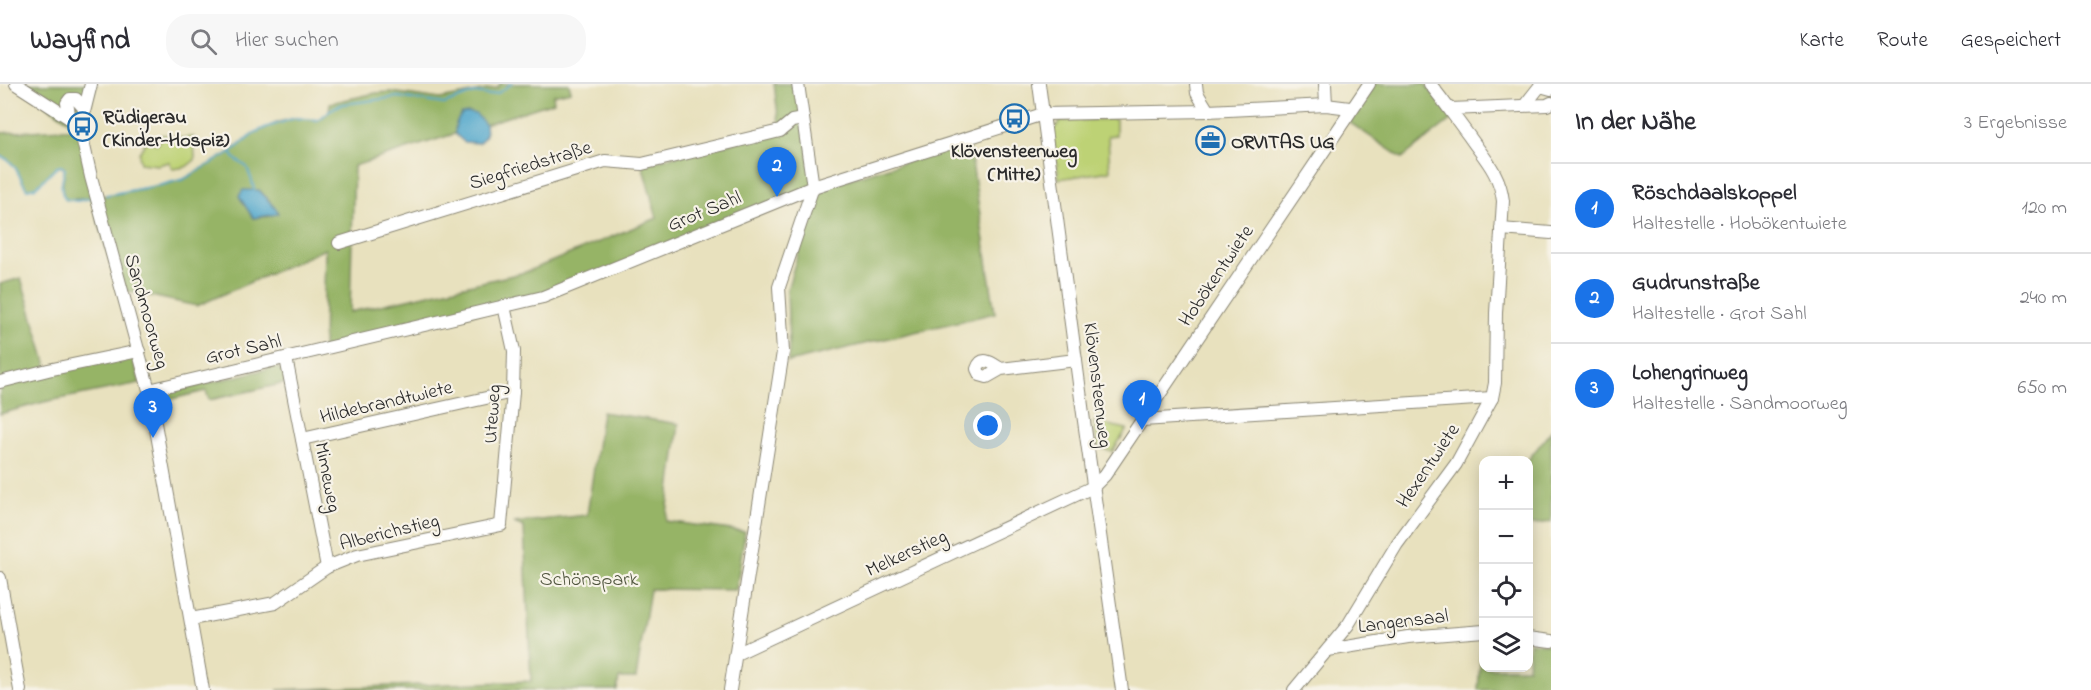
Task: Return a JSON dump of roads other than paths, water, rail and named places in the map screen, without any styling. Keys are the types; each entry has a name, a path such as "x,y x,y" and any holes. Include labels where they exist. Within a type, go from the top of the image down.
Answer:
{"street":[{"path":"16,84 75,122"},
{"path":"75,122 84,108 91,84"},
{"path":"730,690 783,352 779,287 813,187 798,84"},
{"name":"Klövensteenweg","path":"1040,84 1122,690"},
{"path":"1325,84 1326,105"},
{"name":"Hobökentwiete","path":"1093,487 1105,475 1350,108 1369,84"},
{"name":"Hexentwiete","path":"1294,690 1348,625 1397,544 1456,464 1492,398 1495,383 1496,313 1503,201 1499,180 1492,166 1430,84"},
{"path":"1525,105 1540,86 1551,89"},
{"path":"1187,111 1197,88"},
{"path":"1197,88 1208,111"},
{"path":"75,122 67,103 70,99 75,99 84,108"},
{"path":"1450,109 1551,103"},
{"name":"Grot Sahl","path":"149,390 543,297 813,187 1043,114 1208,111 1326,105 1350,108"},
{"name":"Siegfriedstraße","path":"339,243 605,161 642,164 780,131 792,122 803,119"},
{"name":"Sandmoorweg","path":"75,122 149,390 203,690"},
{"path":"1501,229 1551,233"},
{"name":"Uteweg","path":"501,525 513,392 514,351 504,306"},
{"path":"0,382 48,369 139,351"},
{"name":"Mimeweg","path":"286,358 327,567"},
{"path":"1001,369 1076,360"},
{"name":"Hildebrandtwiete","path":"303,439 513,392"},
{"path":"1142,420 1492,398"},
{"path":"1089,459 1112,464"},
{"name":"Melkerstieg","path":"736,654 1093,487"},
{"name":"Alberichstieg","path":"191,619 275,603 327,567 357,555 501,525"},
{"path":"0,578 20,690"},
{"name":"Langensaal","path":"1328,650 1408,637 1479,631"},
{"path":"1533,639 1551,641"}],"water":[{"path":"462,114 476,114 485,124 486,135 479,143 464,142 455,134 458,119"},
{"path":"243,190 259,190 278,214 253,218 239,196"}],"waterway":[{"path":"106,195 184,179 231,152 256,132 295,118 318,120 335,107 344,104 398,97 444,104 474,93 489,95 498,93 511,84"},
{"path":"231,152 235,159 247,167 254,190"},
{"path":"0,156 14,166 27,189 36,187 57,167 61,166 65,169 62,181 65,199 77,201 91,198"}],"place":[{"name":"Klövensteenweg (Mitte)","path":"1014,119"},
{"name":"Rüdigerau (Kinder-Hospiz)","path":"82,127"},
{"name":"ORVITAS UG","path":"1210,141"},
{"name":"Gudrunstraße","path":"777,197"},
{"name":"Röschdaalskoppel","path":"1142,430"},
{"name":"Lohengrinweg","path":"153,438"}],"park label":[{"name":"Schönspark","path":"589,578"}]}
